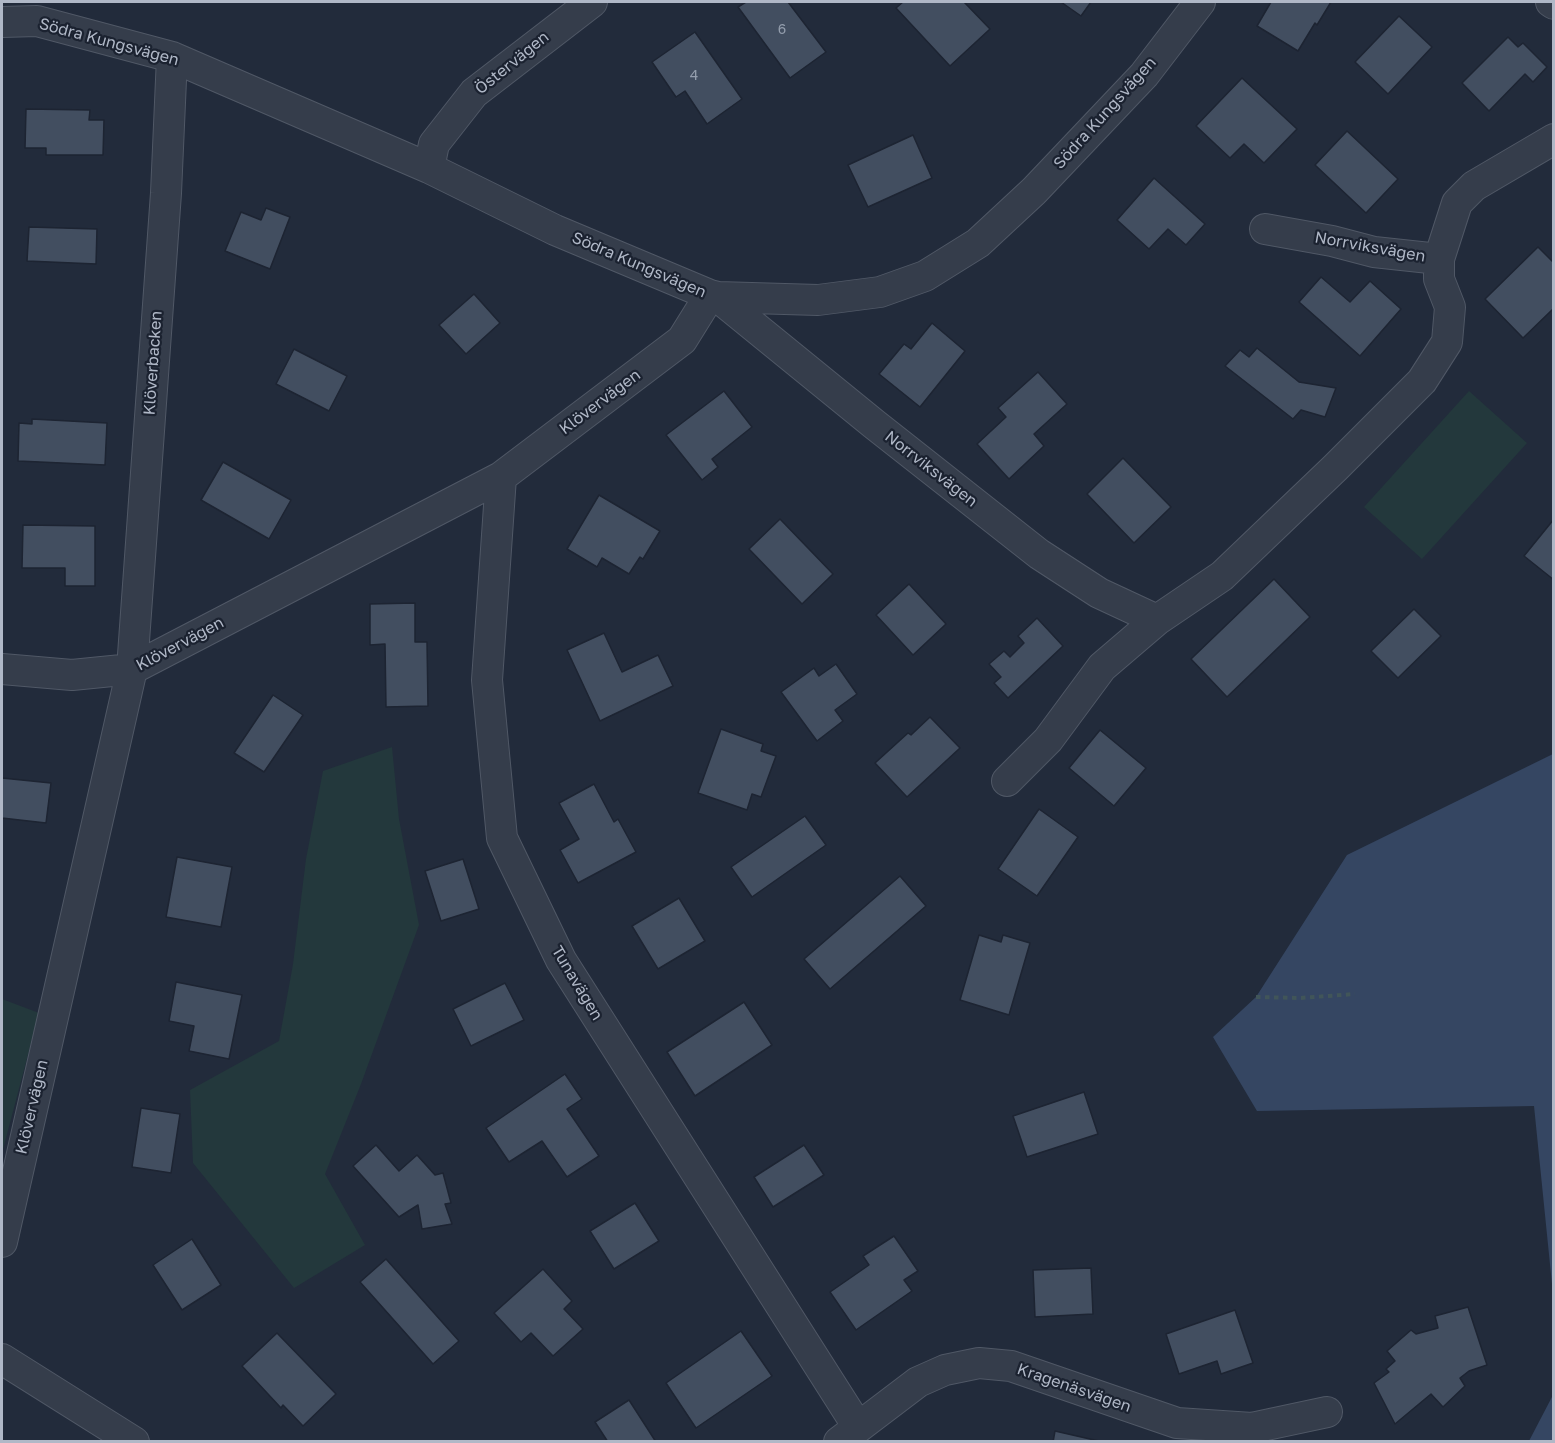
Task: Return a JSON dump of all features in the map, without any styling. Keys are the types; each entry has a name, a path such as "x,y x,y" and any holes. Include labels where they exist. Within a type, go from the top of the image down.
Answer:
{"street":[{"name":"Östervägen","path":"429,168 434,144 474,93 592,2"},
{"name":"Södra Kungsvägen","path":"2,22 37,11 172,57 429,168 555,230 714,296 818,300 880,292 925,276 978,243 1034,191 1144,75 1200,2"},
{"name":"Klöverbacken","path":"132,669 165,205 172,57"},
{"name":"Norrviksvägen","path":"1007,781 1048,740 1102,667 1157,620 1222,576 1422,381 1447,342 1450,307 1438,279 1439,259 1457,203 1474,186 1554,139"},
{"name":"Norrviksvägen","path":"1265,229 1332,241 1374,252 1439,259"},
{"name":"Klövervägen","path":"2,1242 132,669 501,477 682,340 714,296"},
{"name":"Norrviksvägen","path":"714,296 1039,554 1099,593 1157,620"},
{"name":"Tunavägen","path":"501,477 488,681 502,838 561,960 849,1434"},
{"path":"2,669 72,675 132,669"},
{"path":"2,1359 134,1442"},
{"name":"Kragenäsvägen","path":"849,1434 918,1382 945,1370 979,1364 1011,1366 1177,1423 1252,1428 1327,1412"}],"path":[{"path":"1256,997 1300,998 1355,994"}],"green space":[{"path":"1469,391 1527,443 1422,559 1364,507"},
{"path":"392,747 399,819 419,925 361,1084 325,1174 365,1245 294,1288 193,1163 190,1090 279,1041 293,964 306,859 323,771"},
{"path":"2,999 39,1013 2,1153"}],"water":[{"path":"1553,754 1553,1294 1534,1106 1257,1111 1213,1037 1256,997 1347,855"},
{"path":"1553,1395 1553,1441 1529,1441"}],"building":[{"path":"746,2 788,2 826,52 790,78 738,7"},
{"path":"903,2 964,2 990,29 950,66 896,8"},
{"path":"1061,2 1091,2 1081,16"},
{"path":"1271,2 1331,2 1298,51 1257,26"},
{"path":"1399,16 1432,47 1388,94 1355,62"},
{"path":"695,32 742,99 707,124 685,91 676,97 652,62"},
{"path":"1508,37 1518,47 1523,43 1547,67 1533,82 1525,74 1489,111 1462,83"},
{"path":"1242,78 1297,129 1264,163 1244,144 1230,158 1196,126"},
{"path":"26,109 90,110 89,120 104,120 103,155 46,155 46,148 25,148"},
{"path":"1347,131 1398,179 1366,213 1315,165"},
{"path":"913,135 932,178 868,207 848,165"},
{"path":"1154,178 1205,224 1186,245 1168,229 1149,249 1117,220"},
{"path":"266,208 290,217 270,269 225,251 241,212 261,220"},
{"path":"29,227 97,229 96,264 27,261"},
{"path":"1538,247 1554,263 1554,308 1523,338 1485,299"},
{"path":"1321,277 1350,302 1370,281 1401,309 1360,356 1299,302"},
{"path":"474,294 500,323 466,354 439,325"},
{"path":"932,323 965,351 920,407 879,374 904,344 911,349"},
{"path":"1257,348 1299,382 1336,388 1325,417 1301,410 1293,419 1225,366 1240,350 1249,357"},
{"path":"294,349 347,376 329,411 276,384"},
{"path":"1038,372 1067,404 1034,434 1044,446 1009,479 977,444 1006,417 998,408"},
{"path":"724,391 752,427 712,459 718,467 702,480 666,435"},
{"path":"32,419 107,423 105,465 18,461 19,423 32,424"},
{"path":"1123,458 1171,507 1134,543 1087,494"},
{"path":"223,462 291,500 269,539 201,500"},
{"path":"599,495 660,531 643,559 640,557 629,574 602,558 597,567 567,549"},
{"path":"780,519 833,574 802,604 749,549"},
{"path":"1554,519 1554,580 1524,556"},
{"path":"23,525 95,526 95,586 65,586 65,568 22,568"},
{"path":"1274,579 1310,617 1227,697 1191,659"},
{"path":"909,584 946,624 913,655 876,615"},
{"path":"415,603 415,642 427,642 428,706 386,707 385,644 370,645 370,604"},
{"path":"1414,609 1441,636 1398,678 1371,651"},
{"path":"1037,618 1063,646 1008,698 994,683 1001,677 989,664 1004,651 1010,657 1024,643 1018,636"},
{"path":"604,633 622,672 658,655 673,686 600,721 567,650"},
{"path":"836,664 857,694 835,710 843,721 817,741 781,692 814,668 819,676"},
{"path":"273,695 303,715 264,772 234,753"},
{"path":"930,717 960,748 907,797 875,763 908,733 911,735"},
{"path":"721,729 763,744 761,751 776,756 761,797 752,794 747,810 698,793"},
{"path":"1100,730 1146,768 1114,806 1069,768"},
{"path":"2,778 51,783 46,823 2,818"},
{"path":"594,784 614,822 618,819 636,852 578,883 560,850 579,839 559,803"},
{"path":"1039,809 1078,837 1037,896 998,869"},
{"path":"805,816 826,845 752,897 731,867"},
{"path":"177,857 232,867 221,927 166,917"},
{"path":"463,859 479,909 441,921 425,871"},
{"path":"900,876 926,906 830,989 804,959"},
{"path":"679,898 705,941 658,969 632,926"},
{"path":"979,935 1001,942 1003,935 1030,943 1009,1015 960,1000"},
{"path":"176,982 242,995 229,1059 189,1051 194,1026 169,1021"},
{"path":"505,983 524,1020 471,1046 453,1009"},
{"path":"744,1002 772,1045 695,1096 667,1052"},
{"path":"565,1074 582,1099 567,1109 599,1156 567,1177 542,1141 509,1162 486,1128"},
{"path":"1084,1092 1098,1134 1027,1157 1013,1116"},
{"path":"141,1108 180,1114 171,1173 132,1167"},
{"path":"376,1145 399,1171 417,1155 435,1175 443,1173 451,1203 445,1204 452,1224 422,1229 418,1205 399,1217 353,1166"},
{"path":"804,1145 824,1175 773,1207 754,1177"},
{"path":"635,1203 659,1241 614,1269 590,1231"},
{"path":"894,1236 918,1271 904,1280 912,1291 856,1330 830,1292 869,1265 863,1256"},
{"path":"192,1239 221,1285 182,1310 153,1265"},
{"path":"386,1259 459,1341 433,1364 360,1282"},
{"path":"1091,1268 1093,1314 1035,1317 1033,1270"},
{"path":"543,1269 572,1301 564,1309 583,1329 553,1356 531,1333 521,1342 494,1313"},
{"path":"1468,1307 1487,1365 1469,1371 1460,1378 1465,1386 1443,1407 1431,1394 1395,1424 1374,1383 1389,1372 1386,1369 1395,1361 1387,1351 1411,1330 1416,1334 1438,1328 1435,1316"},
{"path":"1235,1310 1253,1363 1221,1374 1217,1361 1179,1374 1166,1334"},
{"path":"741,1331 772,1376 696,1428 666,1383"},
{"path":"277,1333 336,1394 303,1426 283,1405 281,1408 242,1366"},
{"path":"629,1400 656,1442 608,1442 595,1422"},
{"path":"1055,1431 1103,1442 1053,1442"}]}
